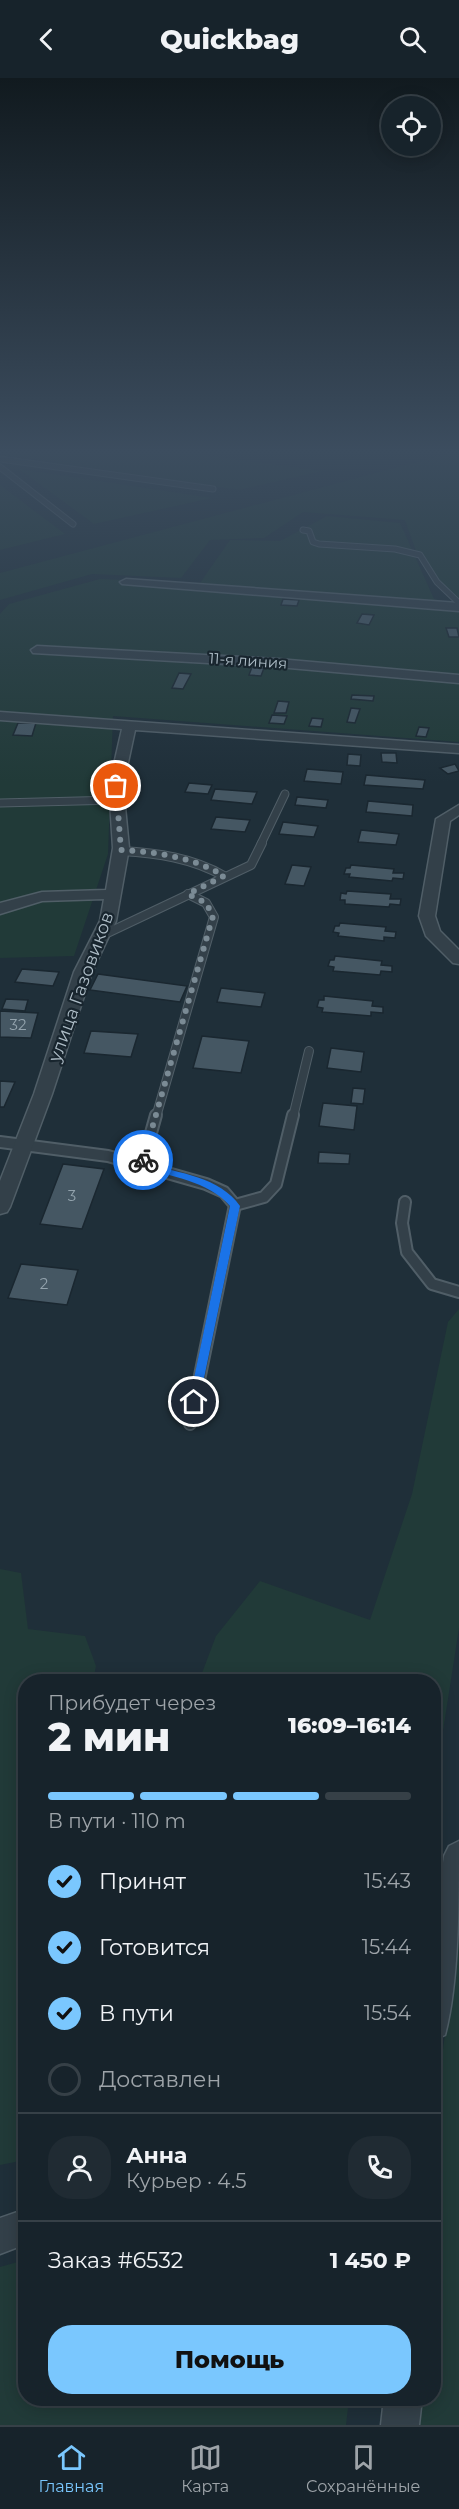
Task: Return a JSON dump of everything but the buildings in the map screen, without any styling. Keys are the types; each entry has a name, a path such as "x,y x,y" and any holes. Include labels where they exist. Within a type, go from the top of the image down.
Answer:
{"street":[{"path":"126,582 459,605"},
{"name":"11-я линия","path":"37,650 289,664 459,679"},
{"path":"0,716 456,749 459,731"},
{"name":"улица Газовиков","path":"0,1206 24,1144 83,972 108,921 121,850 117,800 122,748 129,726"},
{"path":"459,809 442,819 427,916 432,933 459,959"},
{"path":"0,909 40,895 62,892 113,895"},
{"path":"441,1977 459,1856"},
{"path":"0,2236 18,2229"},
{"path":"400,2425 402,2406"}],"lane":[{"path":"425,564 437,582 459,605"},
{"path":"101,936 251,865 285,794"},
{"path":"0,803 117,800"},
{"path":"121,850 180,858 210,868 224,876"},
{"path":"142,1165 213,916 206,903 188,894"},
{"path":"235,1206 264,1197 276,1184 309,1052"},
{"path":"0,1142 108,1156 142,1165 206,1184 224,1192 235,1206"},
{"path":"405,1202 402,1223 406,1252 432,1284 459,1292"},
{"path":"189,1424 235,1206"}],"green space":[{"path":"36,564 192,564 181,578 92,574 0,600 0,573"},
{"path":"214,564 418,564 434,599 459,604 459,742 113,716 108,854 74,956 0,958 0,614 9,604 100,579 200,583"},
{"path":"426,564 459,564 459,599 455,599"},
{"path":"459,1309 459,1628 441,1744 441,1674 202,1674 216,1636 260,1581 370,1620 412,1494 448,1322"},
{"path":"0,1569 21,1573 28,1629 85,1636 96,1666 94,1674 18,1674 18,2161 0,2165"},
{"path":"459,1934 459,2425 390,2425 392,2406 441,2406 441,2064"},
{"path":"18,2262 18,2406 348,2406 346,2425 0,2425 0,2267"}],"way so far":[{"path":"116,786 121,850 180,858 210,868 224,876 188,894 206,903 213,916 143,1160"}],"route":[{"path":"143,1160 142,1165 206,1184 224,1192 235,1206 194,1402"}]}
